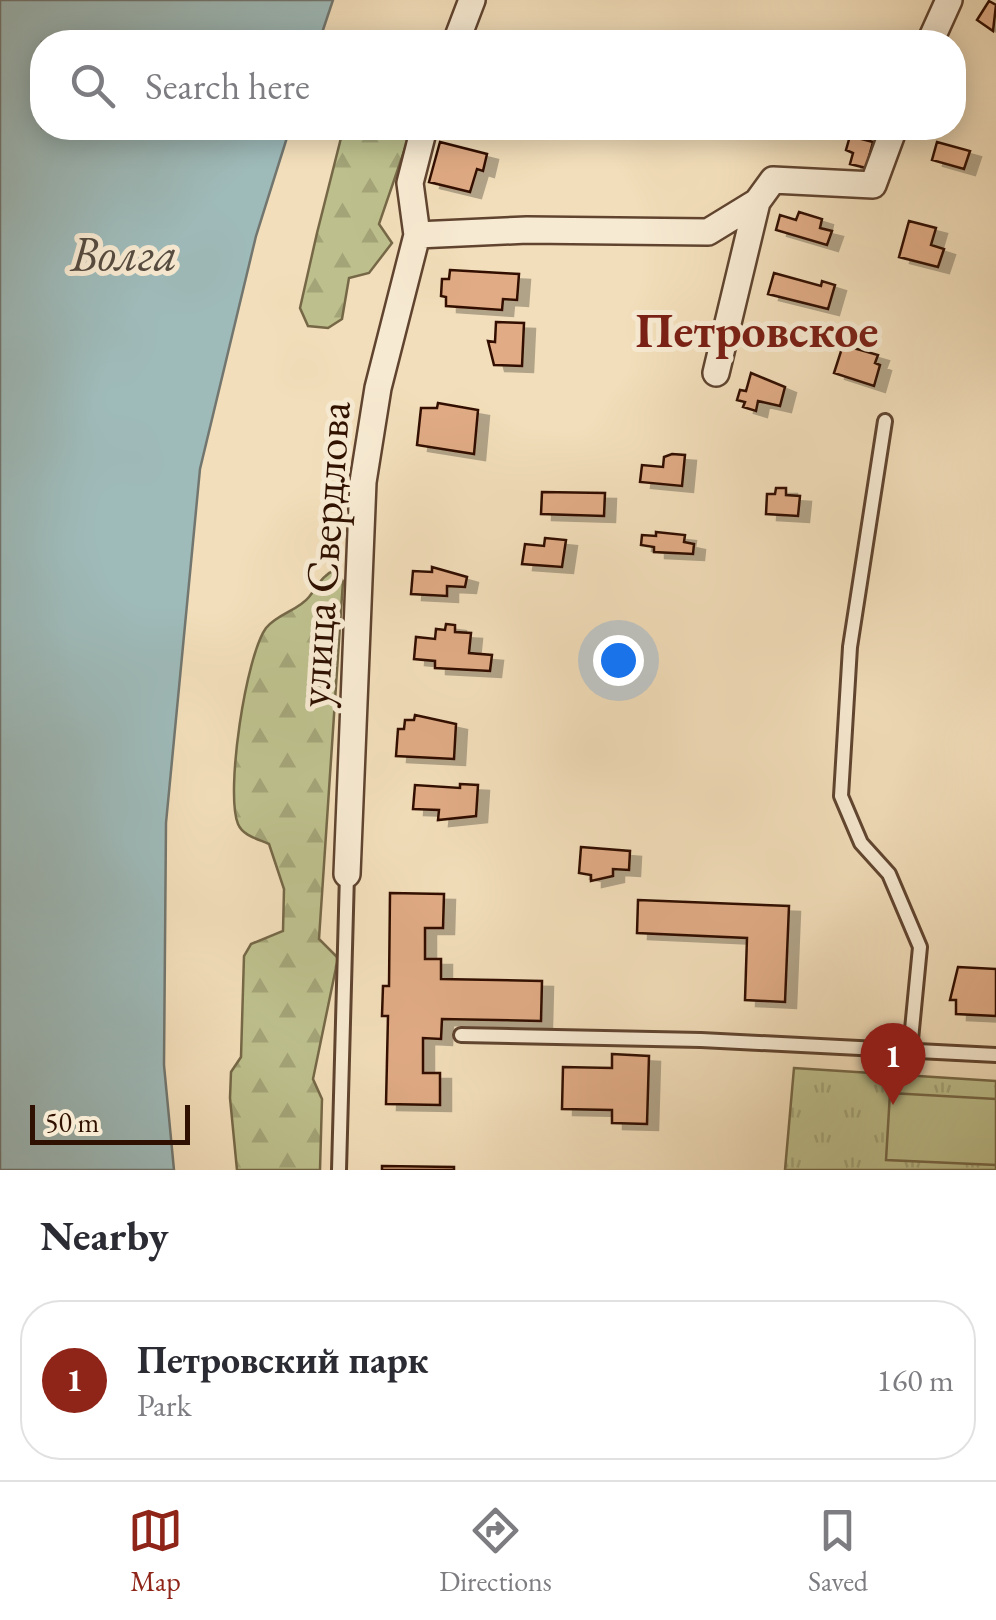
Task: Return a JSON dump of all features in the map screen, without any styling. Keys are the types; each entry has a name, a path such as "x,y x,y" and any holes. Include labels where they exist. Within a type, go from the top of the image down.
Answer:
{"street":[{"path":"461,30 472,0"},
{"path":"935,30 949,0"},
{"name":"улица Свердлова","path":"347,874 364,466 378,388 416,235 410,183 421,140"},
{"path":"416,235 527,230 708,232 757,202 773,180 874,185 890,140"},
{"path":"716,373 757,202"}],"lane":[{"path":"885,421 850,646 841,796 861,843 889,874 920,947 910,1050"},
{"path":"340,1170 347,874"},
{"path":"461,1035 996,1055"}],"green space":[{"path":"340,140 408,140 379,224 392,243 369,273 349,278 342,319 328,328 308,326 300,308"},
{"path":"335,570 343,581 319,939 338,958 313,1079 322,1099 320,1170 237,1170 230,1098 231,1072 241,1057 244,956 251,944 283,931 284,889 269,844 247,834 238,824 234,784 240,724 251,666 266,628 305,601 323,578"},
{"path":"794,1068 996,1081 996,1170 785,1170"},
{"path":"890,1093 996,1099 996,1165 886,1160"}],"water":[{"name":"Волга","path":"0,0 333,0 323,30 30,30 30,140 286,140 256,236 200,469 166,823 164,1065 174,1170 0,1170"}],"building":[{"path":"989,1 996,5 993,31 977,20"},
{"path":"849,140 873,142 866,168 850,164 853,153 846,150"},
{"path":"440,142 487,154 483,171 477,169 470,192 429,182"},
{"path":"937,142 970,151 964,169 932,160"},
{"path":"799,212 822,219 820,228 832,231 827,245 776,230 780,215 796,220"},
{"path":"909,221 936,228 931,245 944,249 938,267 899,257"},
{"path":"450,270 519,274 517,300 503,299 502,310 446,306 446,297 441,296 442,279 449,279"},
{"path":"774,273 821,286 822,281 835,285 828,309 768,294"},
{"path":"496,322 524,323 522,366 494,365 488,341 495,342"},
{"path":"843,345 878,355 875,363 880,365 874,386 834,373"},
{"path":"751,373 785,387 780,406 758,401 756,411 743,407 745,402 737,400 740,390 746,391"},
{"path":"438,403 478,410 474,454 417,445 421,408 437,408"},
{"path":"685,455 682,486 640,482 642,465 663,467 664,457"},
{"path":"776,488 786,488 786,495 800,496 798,516 766,514 767,494 775,494"},
{"path":"542,492 605,493 604,516 541,514"},
{"path":"656,532 685,535 684,542 694,544 693,554 654,552 654,547 641,545 642,535 656,536"},
{"path":"545,538 566,540 562,567 522,564 525,544 544,546"},
{"path":"432,567 467,577 465,587 447,586 447,596 411,594 413,571 432,572"},
{"path":"446,624 455,625 455,632 471,633 469,653 492,655 490,671 435,668 435,661 414,659 416,637 435,639 436,629 445,630"},
{"path":"415,715 456,724 454,759 396,756 398,729 404,729 405,720 414,720"},
{"path":"460,784 478,785 476,816 438,820 439,810 413,809 415,785 460,788"},
{"path":"581,847 630,851 629,870 613,869 613,876 591,881 591,875 579,873"},
{"path":"390,893 444,894 443,928 425,928 425,959 441,959 441,979 542,981 541,1021 442,1019 441,1039 423,1038 423,1073 440,1073 440,1105 386,1104 388,1016 382,1016 383,986 389,986"},
{"path":"638,900 789,906 785,1002 745,1000 747,938 637,933"},
{"path":"958,967 996,969 996,1016 956,1014 956,1000 950,1000"},
{"path":"612,1054 649,1056 647,1124 612,1123 612,1110 562,1109 563,1067 612,1068"},
{"path":"382,1166 454,1167 454,1170 382,1170"}],"place":[{"name":"Петровский парк","path":"893,1105"}],"district":[{"name":"Петровское","path":"757,330"}]}
